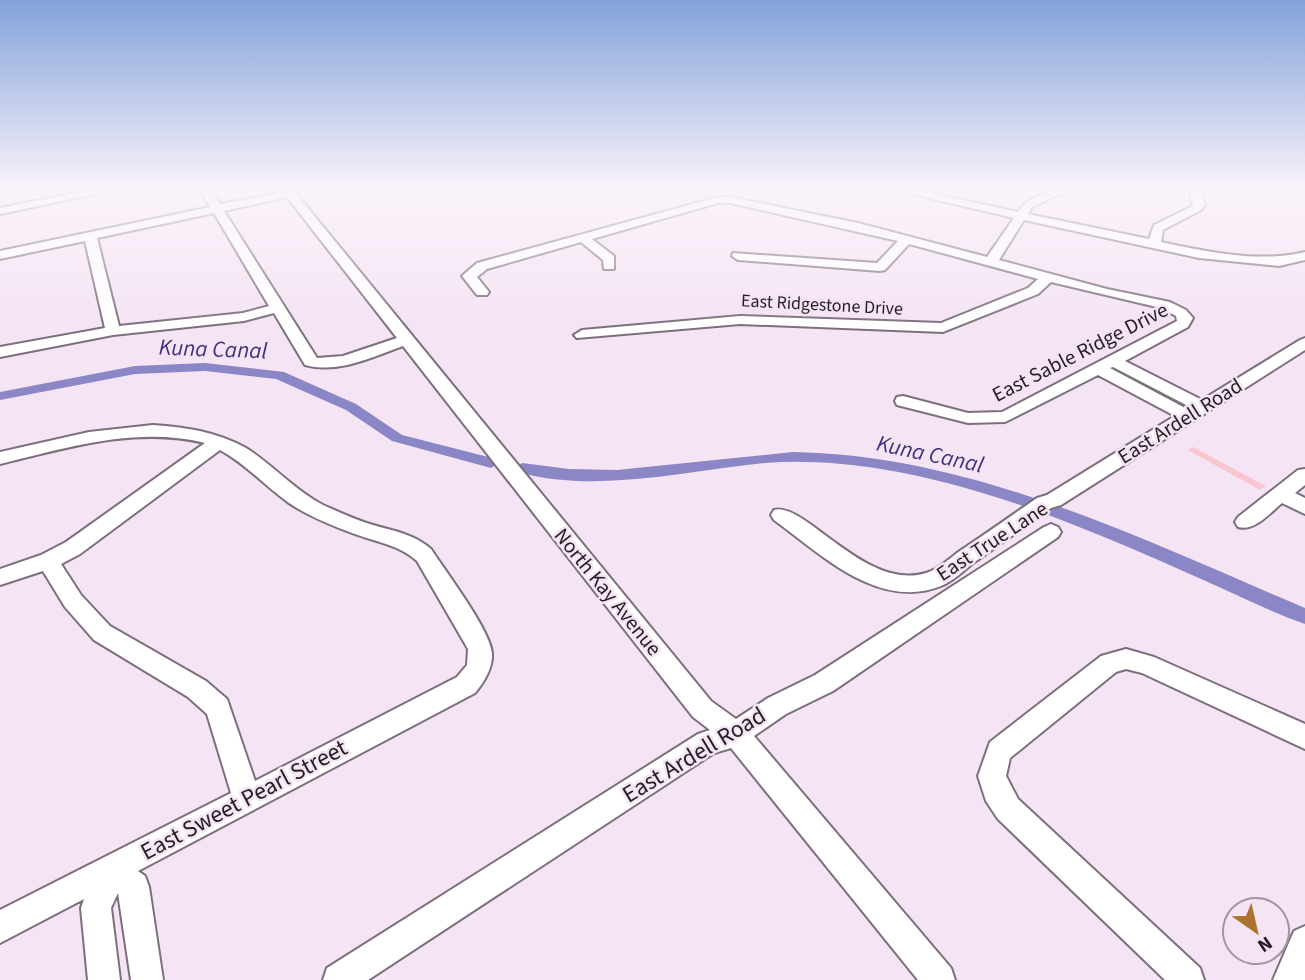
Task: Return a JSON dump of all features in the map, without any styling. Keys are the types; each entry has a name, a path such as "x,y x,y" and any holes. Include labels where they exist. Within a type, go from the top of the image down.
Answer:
{"street":[{"path":"0,255 96,235"},
{"path":"233,235 307,358 318,364 336,362 405,340"},
{"name":"North Kay Avenue","path":"323,235 702,709 736,734 939,980"},
{"path":"482,292 470,279 471,272 482,266 595,235"},
{"path":"888,235 1049,277"},
{"path":"991,262 1008,235"},
{"path":"1104,235 1214,256 1279,262 1305,256"},
{"path":"1155,246 1157,235"},
{"path":"90,236 113,331"},
{"path":"583,238 609,259 609,265"},
{"path":"738,256 880,267 907,239"},
{"name":"East Sable Ridge Drive","path":"903,401 968,418 994,419 1014,413 1106,365 1183,324 1186,318 1165,305 1049,277"},
{"name":"East Ridgestone Drive","path":"582,335 740,320 943,328 1033,291 1049,277"},
{"path":"0,352 113,331 233,318 277,308"},
{"name":"East Ardell Road","path":"1044,505 1305,343"},
{"path":"1106,365 1196,411"},
{"path":"0,457 90,438 146,431 198,436 218,443"},
{"path":"0,577 48,561 73,548 218,443"},
{"name":"East Sweet Pearl Street","path":"0,928 466,685 481,664 482,653 478,643 424,555 415,546 405,540 341,521 307,506 285,493 239,453 218,443"},
{"path":"1245,522 1305,475"},
{"path":"1281,494 1305,507"},
{"name":"East True Lane","path":"781,515 850,563 888,583 918,585 936,579 959,565 1044,505"},
{"name":"East Ardell Road","path":"338,980 707,743 736,734 776,706 824,683 1051,532"},
{"path":"48,561 73,601 102,633 197,689 218,708 247,799"},
{"path":"1188,980 1008,809 996,791 992,776 999,751 1109,663 1126,659 1146,664 1305,737"},
{"path":"104,980 96,908 113,869 134,887 146,980"},
{"path":"1289,980 1305,942"}],"shaded area":[{"path":"1193,447 1266,486 1260,490 1188,450"}],"waterway":[{"name":"Kuna Canal","path":"0,396 135,370 205,367 279,375 351,407 397,438 491,463"},
{"name":"Kuna Canal","path":"522,468 569,474 617,475 767,458 818,457 882,464 945,477 1067,516 1305,616"}]}
